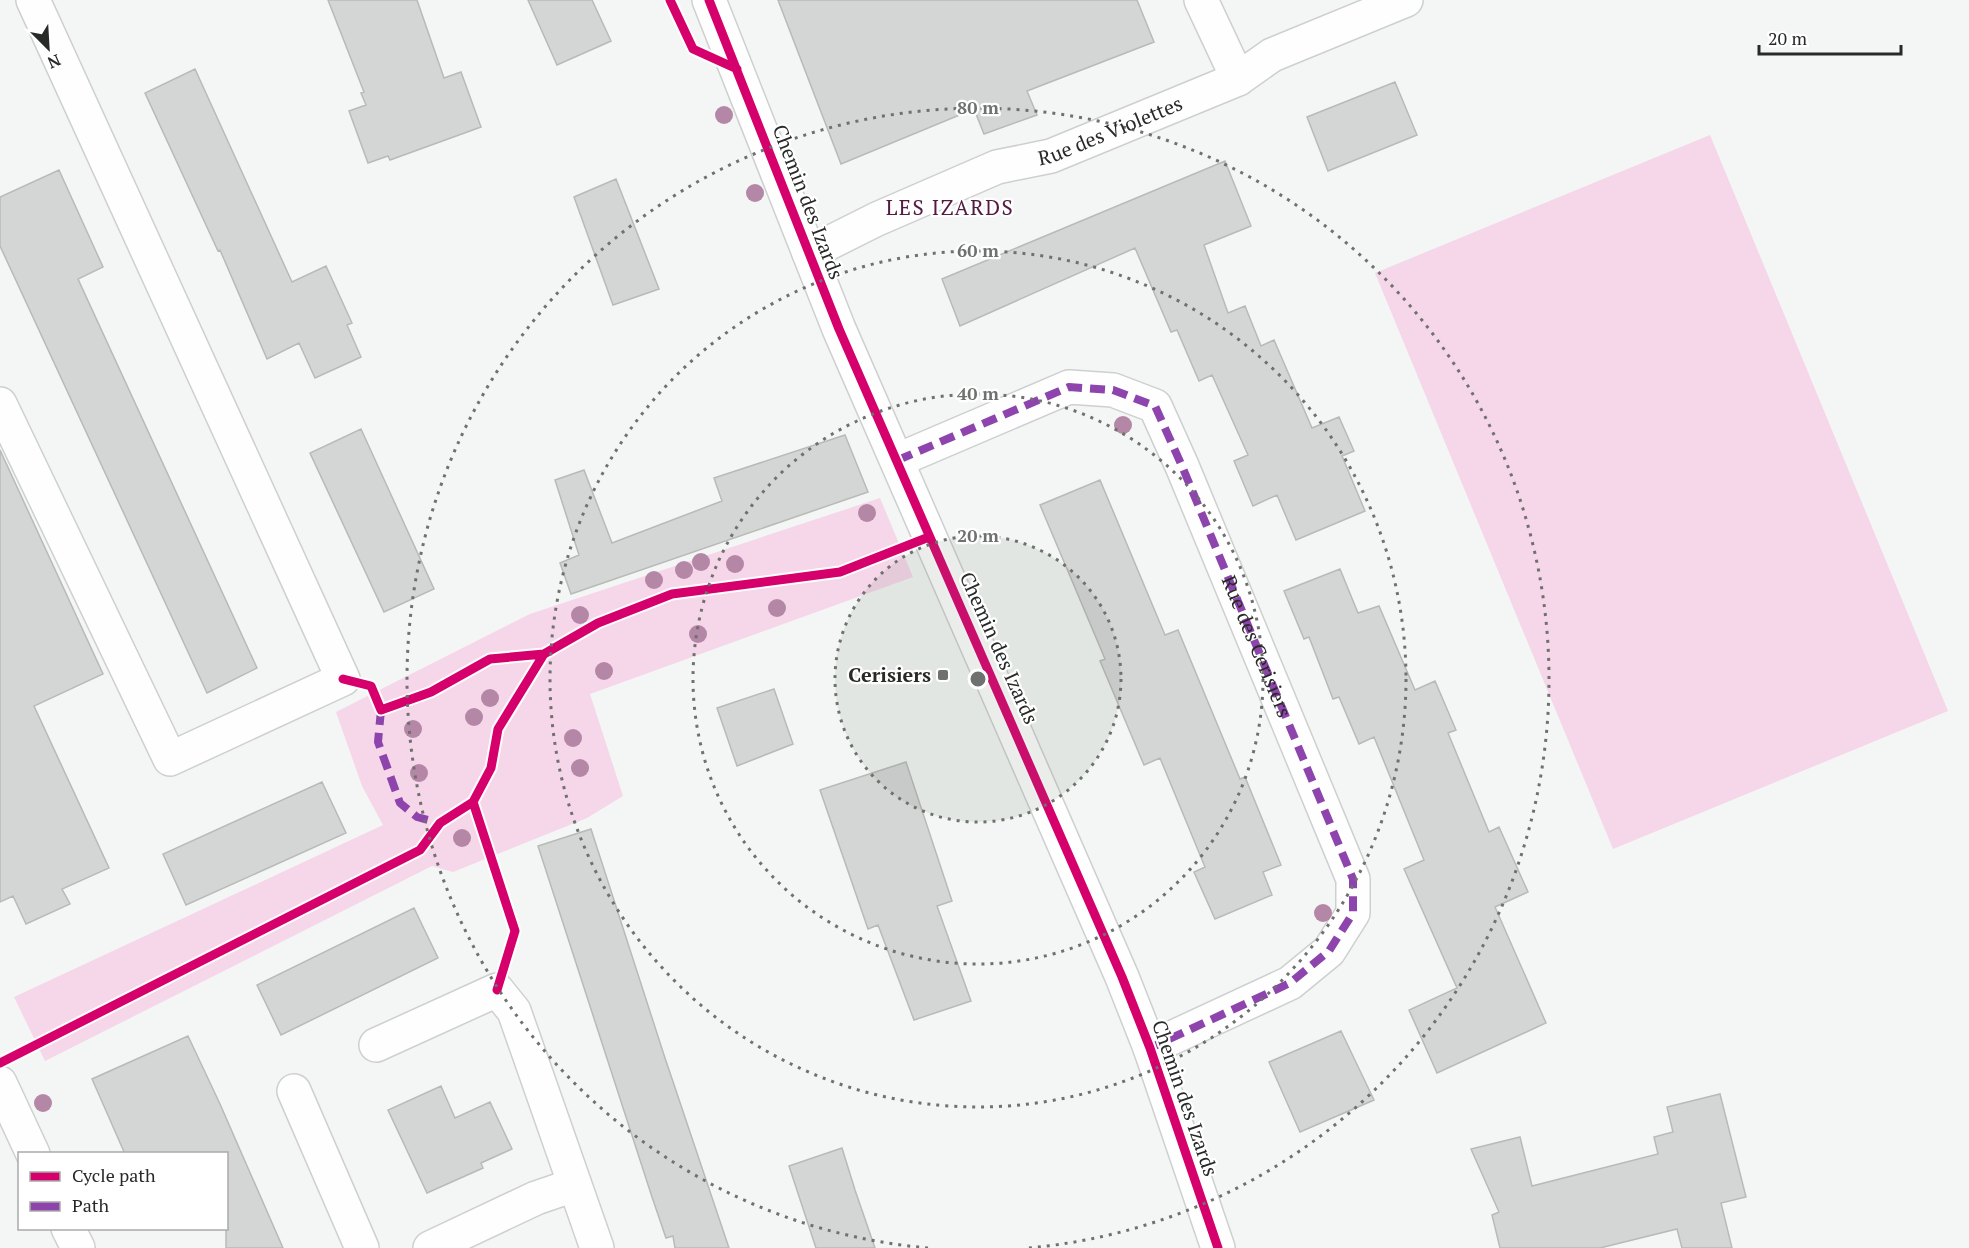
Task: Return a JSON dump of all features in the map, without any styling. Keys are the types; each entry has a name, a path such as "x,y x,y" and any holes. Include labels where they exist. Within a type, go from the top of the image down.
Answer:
{"street":[{"path":"0,404 170,759 343,679 33,0"},
{"name":"Chemin des Izards","path":"709,0 839,329 1122,977 1150,1048 1218,1248"},
{"path":"1201,0 1238,79"},
{"name":"Rue des Violettes","path":"809,253 877,219 997,167 1051,156 1238,79 1272,55 1406,0"},
{"name":"Rue des Cerisiers","path":"898,460 1069,387 1113,390 1155,406 1182,466 1353,879 1353,913 1329,951 1290,983 1150,1048"},
{"path":"376,1045 497,990 514,1011 597,1248"},
{"path":"0,1083 32,1152"},
{"path":"294,1091 362,1248"},
{"path":"430,1248 536,1198 574,1185"},
{"path":"69,1230 78,1248"}],"shaded area":[{"path":"1710,135 1948,711 1613,849 1375,273"},
{"path":"880,498 913,577 590,694 623,796 587,818 453,872 432,866 45,1061 14,997 383,825 362,786 336,712 530,614"}],"building":[{"path":"328,0 417,0 444,78 461,72 481,127 390,160 388,156 368,163 349,111 366,105 361,93 364,92"},
{"path":"528,0 592,0 611,41 557,65"},
{"path":"778,0 1137,0 1154,42 1027,91 1037,115 984,134 974,109 841,164"},
{"path":"195,69 292,282 326,266 352,323 347,325 361,357 315,378 299,343 267,359 220,250 218,251 145,93"},
{"path":"1395,82 1417,135 1328,171 1307,117"},
{"path":"1225,161 1251,226 1204,245 1228,313 1245,306 1261,346 1274,340 1312,428 1339,417 1354,451 1342,456 1365,511 1296,540 1277,495 1253,506 1234,461 1248,455 1212,375 1199,381 1177,330 1171,332 1135,248 960,326 942,279"},
{"path":"59,170 103,267 78,279 257,668 207,693 0,246 0,197"},
{"path":"616,179 659,289 613,305 574,197"},
{"path":"361,429 434,589 384,612 310,453"},
{"path":"845,435 868,492 571,594 560,563 579,555 555,480 584,470 612,543 722,501 714,478"},
{"path":"0,450 103,674 34,706 109,868 62,889 70,904 26,924 13,896 0,902"},
{"path":"1100,480 1165,635 1178,630 1240,779 1245,777 1281,865 1263,872 1272,895 1215,919 1194,872 1205,867 1160,758 1144,765 1100,661 1105,659 1040,505"},
{"path":"1340,569 1358,613 1379,606 1415,690 1435,681 1456,730 1448,733 1489,832 1499,827 1528,892 1495,907 1546,1023 1437,1073 1409,1010 1457,988 1404,869 1424,860 1374,737 1359,744 1339,697 1333,699 1309,637 1304,639 1284,591"},
{"path":"774,689 793,744 737,766 717,708"},
{"path":"906,762 952,901 937,906 971,1001 914,1020 878,925 868,929 820,790"},
{"path":"322,782 346,833 186,905 163,854"},
{"path":"591,829 729,1248 675,1248 673,1236 666,1238 652,1197 538,846"},
{"path":"414,908 438,958 281,1035 257,985"},
{"path":"1341,1031 1374,1100 1300,1132 1269,1062"},
{"path":"188,1036 283,1248 226,1248 228,1152 124,1152 92,1079"},
{"path":"441,1086 455,1118 490,1102 512,1149 481,1163 483,1168 427,1193 388,1110"},
{"path":"1720,1094 1746,1197 1721,1203 1732,1248 1682,1248 1677,1229 1600,1248 1500,1248 1492,1215 1499,1212 1471,1149 1520,1137 1532,1186 1658,1154 1654,1137 1673,1132 1667,1107"},
{"path":"842,1148 875,1248 816,1248 789,1166"}],"marked path":[{"path":"898,460 1069,387 1113,390 1155,406 1182,466 1353,879 1353,913 1329,951 1290,983 1150,1048"},
{"path":"381,710 378,742 400,803 417,817 440,823"}],"cycle path":[{"path":"670,0 693,49 737,69"},
{"path":"709,0 839,329 1122,977 1150,1048 1218,1248"},
{"path":"343,679 371,686 381,710 431,692 490,659 544,654 598,623 672,594 840,572 929,537"},
{"path":"497,990 515,931 473,802 491,768 498,729 544,654"},
{"path":"0,1063 420,850 440,823 473,802"}],"place":[{"name":"Cerisiers","path":"943,675"}],"district":[{"name":"LES IZARDS","path":"950,208"}]}
